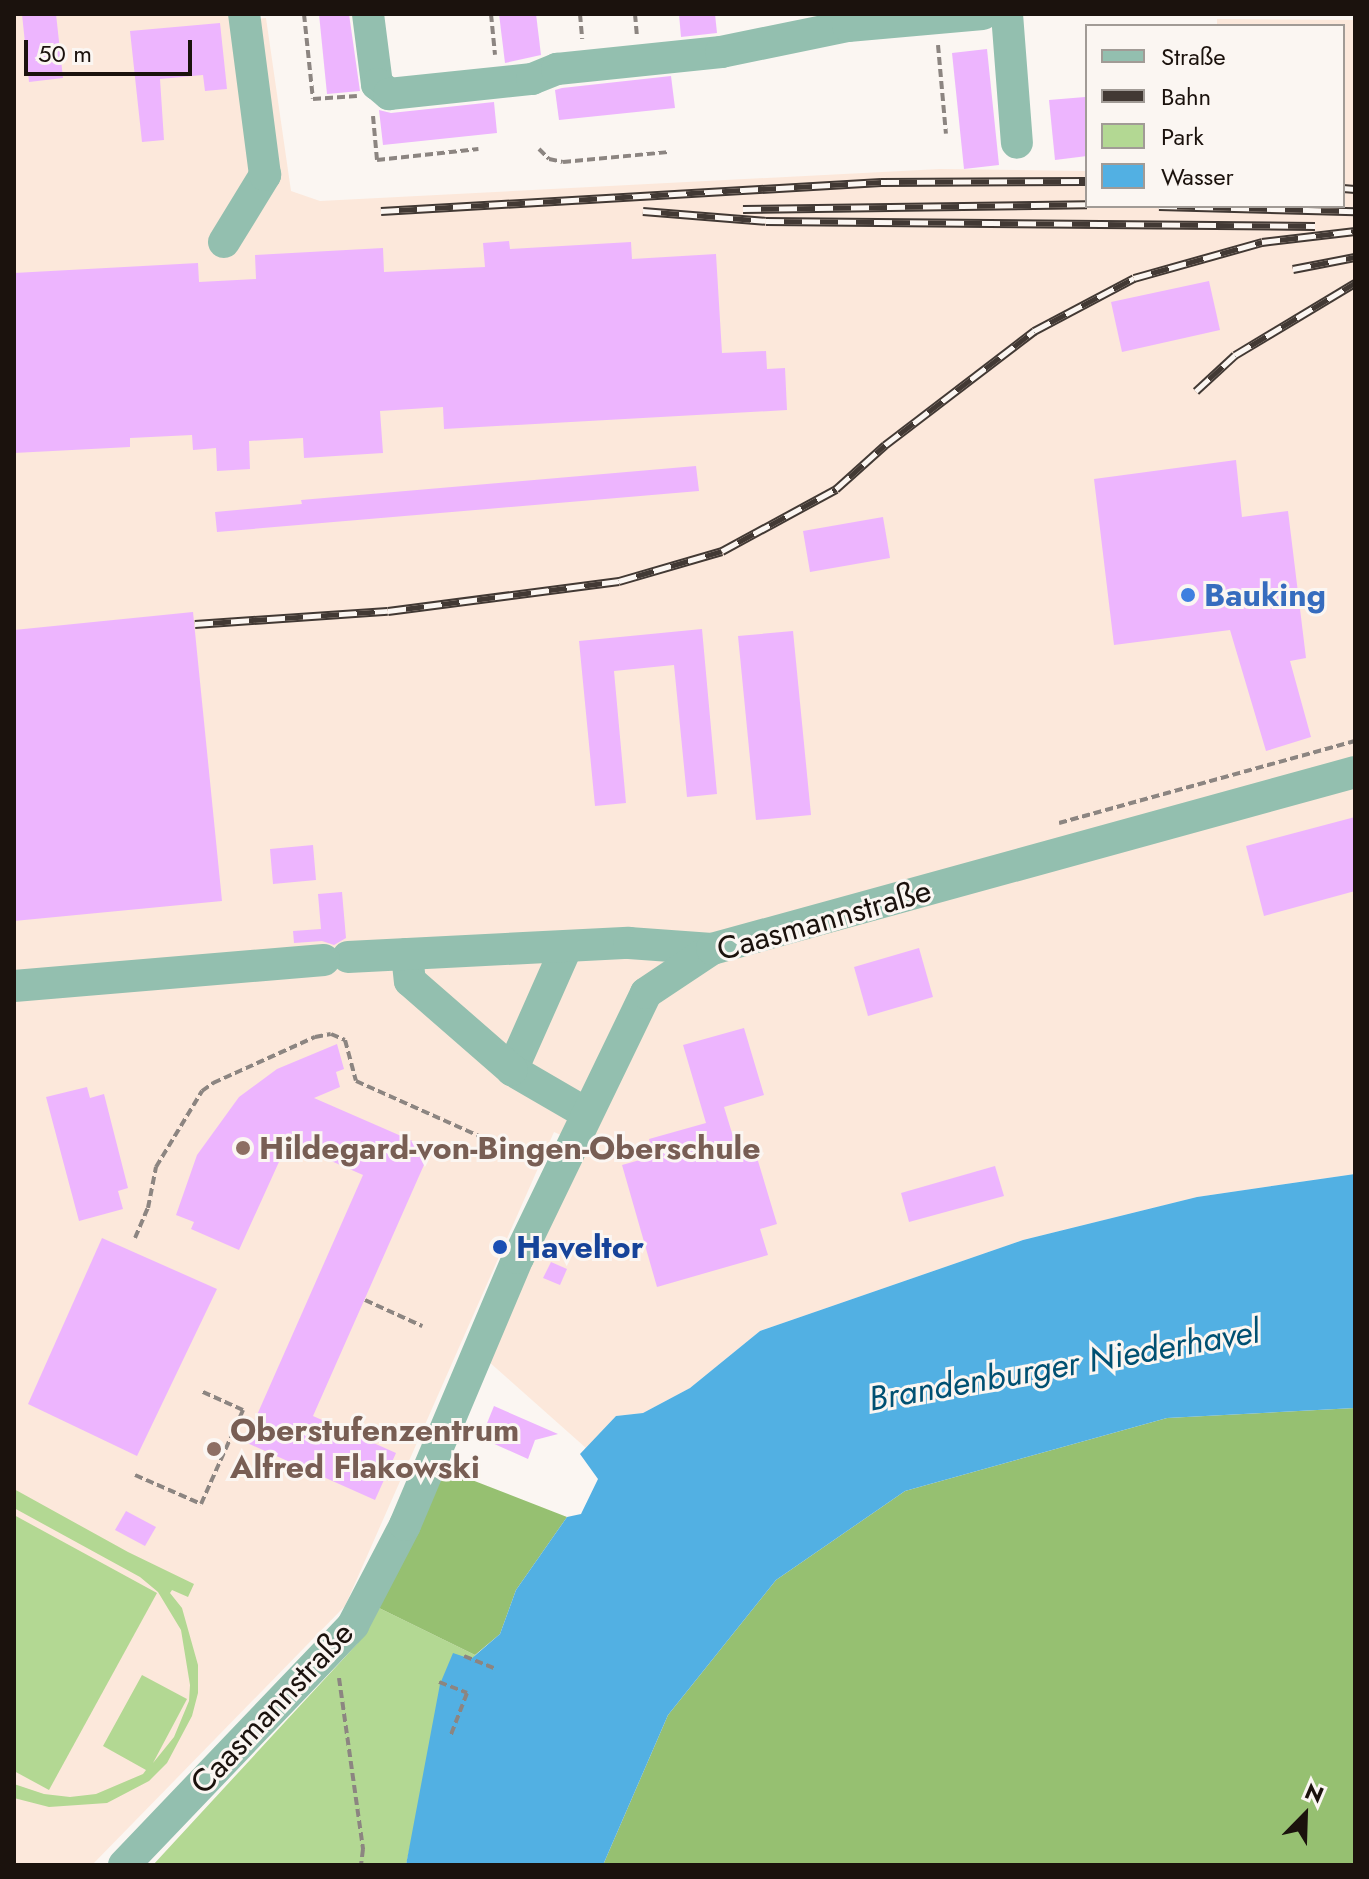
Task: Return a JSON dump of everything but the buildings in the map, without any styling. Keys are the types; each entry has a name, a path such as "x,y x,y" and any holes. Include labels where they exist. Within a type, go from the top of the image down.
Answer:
{"street":[{"path":"224,242 265,175 244,14"},
{"path":"368,14 378,91 389,94 532,79 557,69 721,52 848,26 982,14"},
{"path":"1007,14 1017,143"},
{"name":"Caasmannstraße","path":"124,1865 353,1625 405,1525 477,1350 586,1113 646,993 712,949 1355,772"},
{"path":"14,986 407,954 629,943 712,949"},
{"path":"512,1070 567,946"},
{"path":"407,954 410,981 512,1070 586,1113"}],"path":[{"path":"304,14 313,99 378,91"},
{"path":"491,14 497,82"},
{"path":"935,18 946,134"},
{"path":"493,36 502,35"},
{"path":"378,91 372,105 377,160 478,149"},
{"path":"539,149 549,159 563,162 668,152"},
{"path":"135,1238 148,1208 156,1167 202,1091 277,1052 331,1034 345,1040 356,1081 545,1166"},
{"path":"365,1300 422,1326"},
{"path":"135,1475 201,1504 243,1410 201,1391"},
{"path":"464,1656 496,1669"},
{"path":"439,1682 467,1693 450,1737"},
{"path":"342,1692 363,1849 361,1865"}],"shaded area":[{"path":"14,14 232,14 233,21 266,18 291,191 320,201 940,169 1085,171 1085,208 1345,208 1345,24 1217,24 1217,19 1355,20 1355,1174 1197,1197 1023,1240 760,1331 690,1388 643,1413 616,1416 586,1448 488,1361 583,1145 554,1132 345,1606 92,1865 14,1865"}],"green space":[{"path":"1355,1408 1355,1865 603,1865 668,1715 776,1580 905,1491 1167,1418"},
{"path":"441,1468 567,1517 516,1590 500,1634 475,1655 377,1607"},
{"path":"14,1489 128,1552 194,1584 188,1597 172,1590 170,1593 182,1608 198,1665 198,1693 192,1716 167,1763 149,1781 107,1803 49,1807 14,1798 14,1784 44,1794 70,1797 96,1794 143,1774 146,1770 103,1746 142,1675 187,1699 153,1763 174,1737 189,1701 190,1685 181,1630 158,1592 140,1577 14,1508"},
{"path":"14,1515 157,1593 49,1790 14,1771"},
{"path":"377,1607 475,1655 423,1788 406,1865 153,1865 357,1644"}],"water":[{"name":"Brandenburger Niederhavel","path":"1355,1174 1355,1408 1167,1418 905,1491 776,1580 668,1715 603,1865 406,1865 440,1684 453,1653 471,1659 500,1634 516,1590 567,1517 581,1514 598,1479 580,1454 616,1416 643,1413 690,1388 760,1331 1023,1240 1197,1197"}],"railway":[{"path":"381,211 881,182 1085,181"},
{"path":"1345,188 1355,189"},
{"path":"743,209 1085,204"},
{"path":"1237,208 1355,211"},
{"path":"643,211 766,221 1315,226"},
{"path":"195,624 388,611 619,581 722,551 836,489 885,445 1034,331 1134,278 1262,242 1355,231"},
{"path":"1293,269 1355,257"},
{"path":"1196,391 1235,355 1355,283"}],"place":[{"name":"Bauking","path":"1188,595"},
{"name":"Hildegard-von-Bingen-Oberschule","path":"243,1148"},
{"name":"Haveltor","path":"500,1247"},
{"name":"Oberstufenzentrum Alfred Flakowski","path":"214,1449"}]}
